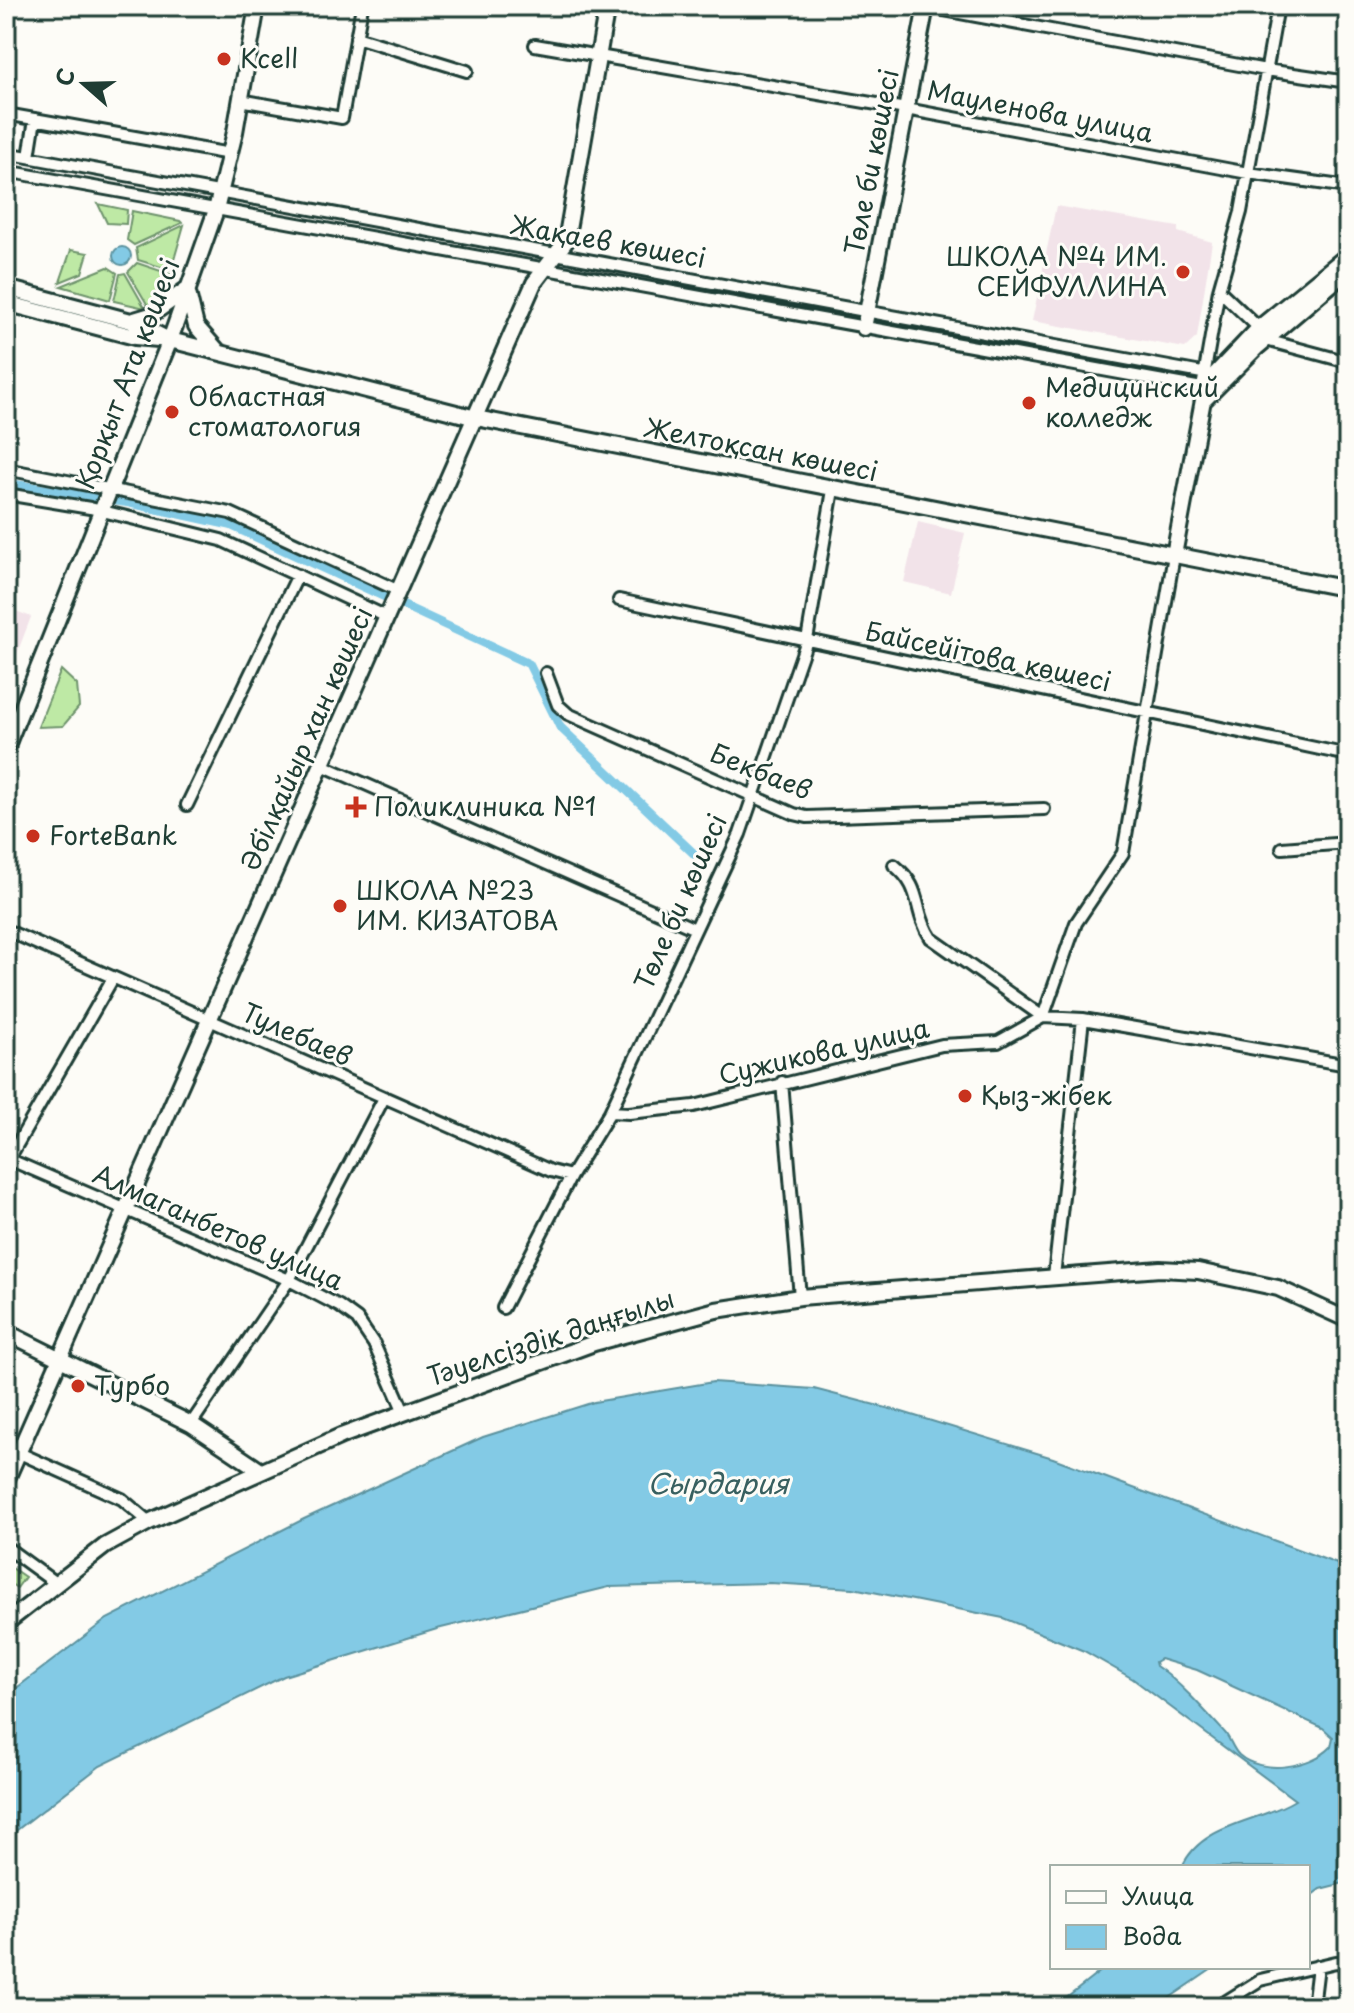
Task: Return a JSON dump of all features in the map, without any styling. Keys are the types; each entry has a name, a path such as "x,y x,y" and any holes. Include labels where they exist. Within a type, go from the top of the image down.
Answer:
{"street":[{"name":"Қорқыт Ата көшесі","path":"6,748 170,340 216,210 230,154 257,6"},
{"path":"240,100 342,118 362,6"},
{"name":"Әбілқайыр хан көшесі","path":"6,1481 12,1450 60,1358 534,283 566,241 607,6"},
{"path":"924,6 1266,70 1348,82"},
{"name":"Төле би көшесі","path":"864,328 924,6"},
{"path":"1043,1017 1076,923 1120,861 1219,290 1248,173 1278,6"},
{"path":"356,37 467,71"},
{"name":"Мауленова улица","path":"535,45 906,109 1248,173 1348,187"},
{"path":"6,114 230,154"},
{"path":"29,157 35,119"},
{"name":"Жақаев көшесі","path":"6,153 868,312 1202,387"},
{"name":"Жақаев көшесі","path":"6,171 1202,387"},
{"path":"1202,387 1348,255"},
{"path":"1262,334 1348,270"},
{"name":"Желтоқсан көшесі","path":"6,288 131,321 170,340"},
{"path":"131,321 151,315 187,289 196,326 219,353"},
{"path":"1219,290 1262,334 1348,362"},
{"name":"Желтоқсан көшесі","path":"6,303 135,337 170,340 476,418 1348,589"},
{"path":"6,469 230,513 399,591"},
{"name":"Төле би көшесі","path":"503,1308 571,1176 610,1112 740,834 807,640 833,490"},
{"path":"6,494 101,511 221,540 387,617"},
{"path":"187,805 298,575"},
{"name":"Байсейітова көшесі","path":"619,600 1348,755"},
{"name":"Бекбаев","path":"546,673 558,705 568,714 807,817 1044,809"},
{"path":"322,765 695,929"},
{"path":"1282,848 1348,843"},
{"path":"894,865 912,879 923,926 931,938 1043,1017 1083,1019 1348,1065"},
{"name":"Тулебаев","path":"6,930 551,1171 571,1176"},
{"path":"7,1160 113,978"},
{"name":"Сужикова улица","path":"610,1112 694,1106 942,1045 998,1042 1043,1017"},
{"path":"1054,1276 1083,1019"},
{"path":"782,1082 800,1297"},
{"path":"191,1424 289,1280 384,1098"},
{"name":"Алмаганбетов улица","path":"7,1160 289,1280 357,1319 374,1344 404,1412"},
{"name":"Тәуелсіздік даңғылы","path":"6,1623 54,1582 105,1546 149,1522 261,1471 404,1412 594,1343 716,1310 800,1297 1160,1269 1198,1271 1278,1288 1348,1320"},
{"path":"6,1332 191,1424 261,1471"},
{"path":"12,1450 122,1499 149,1522"},
{"path":"6,1547 54,1582"},
{"path":"1310,1968 1336,1962 1348,1964"},
{"path":"1313,2007 1318,1966"},
{"path":"1217,2007 1260,1980 1306,1969"}],"shaded area":[{"path":"1056,206 1178,227 1178,232 1212,242 1197,337 1185,348 1032,321"},
{"path":"918,522 965,533 951,593 904,582"},
{"path":"6,607 31,617 6,682"}],"green space":[{"path":"98,204 127,210 126,224 107,223"},
{"path":"132,211 182,223 134,245 127,240"},
{"path":"184,225 171,270 138,260 136,248"},
{"path":"71,250 88,253 82,273 60,282"},
{"path":"137,263 170,274 159,303 150,309 128,272"},
{"path":"108,267 117,273 110,300 61,286"},
{"path":"125,273 145,308 114,301 120,274"},
{"path":"61,670 77,685 79,707 63,726 38,727"},
{"path":"6,1564 25,1577 17,1588 6,1581"}],"water":[{"path":"122,247 131,256 122,265 113,256"},
{"name":"Сырдария","path":"713,1382 814,1389 1053,1458 1348,1568 1348,1882 1320,1889 1310,1896 1310,1865 1183,1865 1202,1841 1295,1800 1133,1679 1084,1651 1003,1618 853,1588 770,1583 609,1587 437,1629 284,1676 100,1766 17,1830 6,1843 6,1696 107,1619 304,1519 483,1437 594,1402","holes":["1160,1659 1197,1670 1323,1728 1333,1737 1331,1747 1311,1760 1273,1767 1248,1761 1237,1753 1226,1734 1202,1707 1155,1662"]},
{"path":"1103,1969 1212,1969 1156,2007 1055,2007"}],"waterway":[{"path":"6,483 130,503 230,525 529,664 560,727 706,865"}],"place":[{"name":"Kcell","path":"224,59"},
{"name":"ШКОЛА №4 ИМ. СЕЙФУЛЛИНА","path":"1183,272"},
{"name":"Медицинский колледж","path":"1029,403"},
{"name":"Областная стоматология","path":"172,412"},
{"name":"Поликлиника №1","path":"356,807"},
{"name":"ForteBank","path":"33,836"},
{"name":"ШКОЛА №23 ИМ. КИЗАТОВА","path":"340,906"},
{"name":"Қыз-жібек","path":"965,1096"},
{"name":"Турбо","path":"78,1386"}]}
